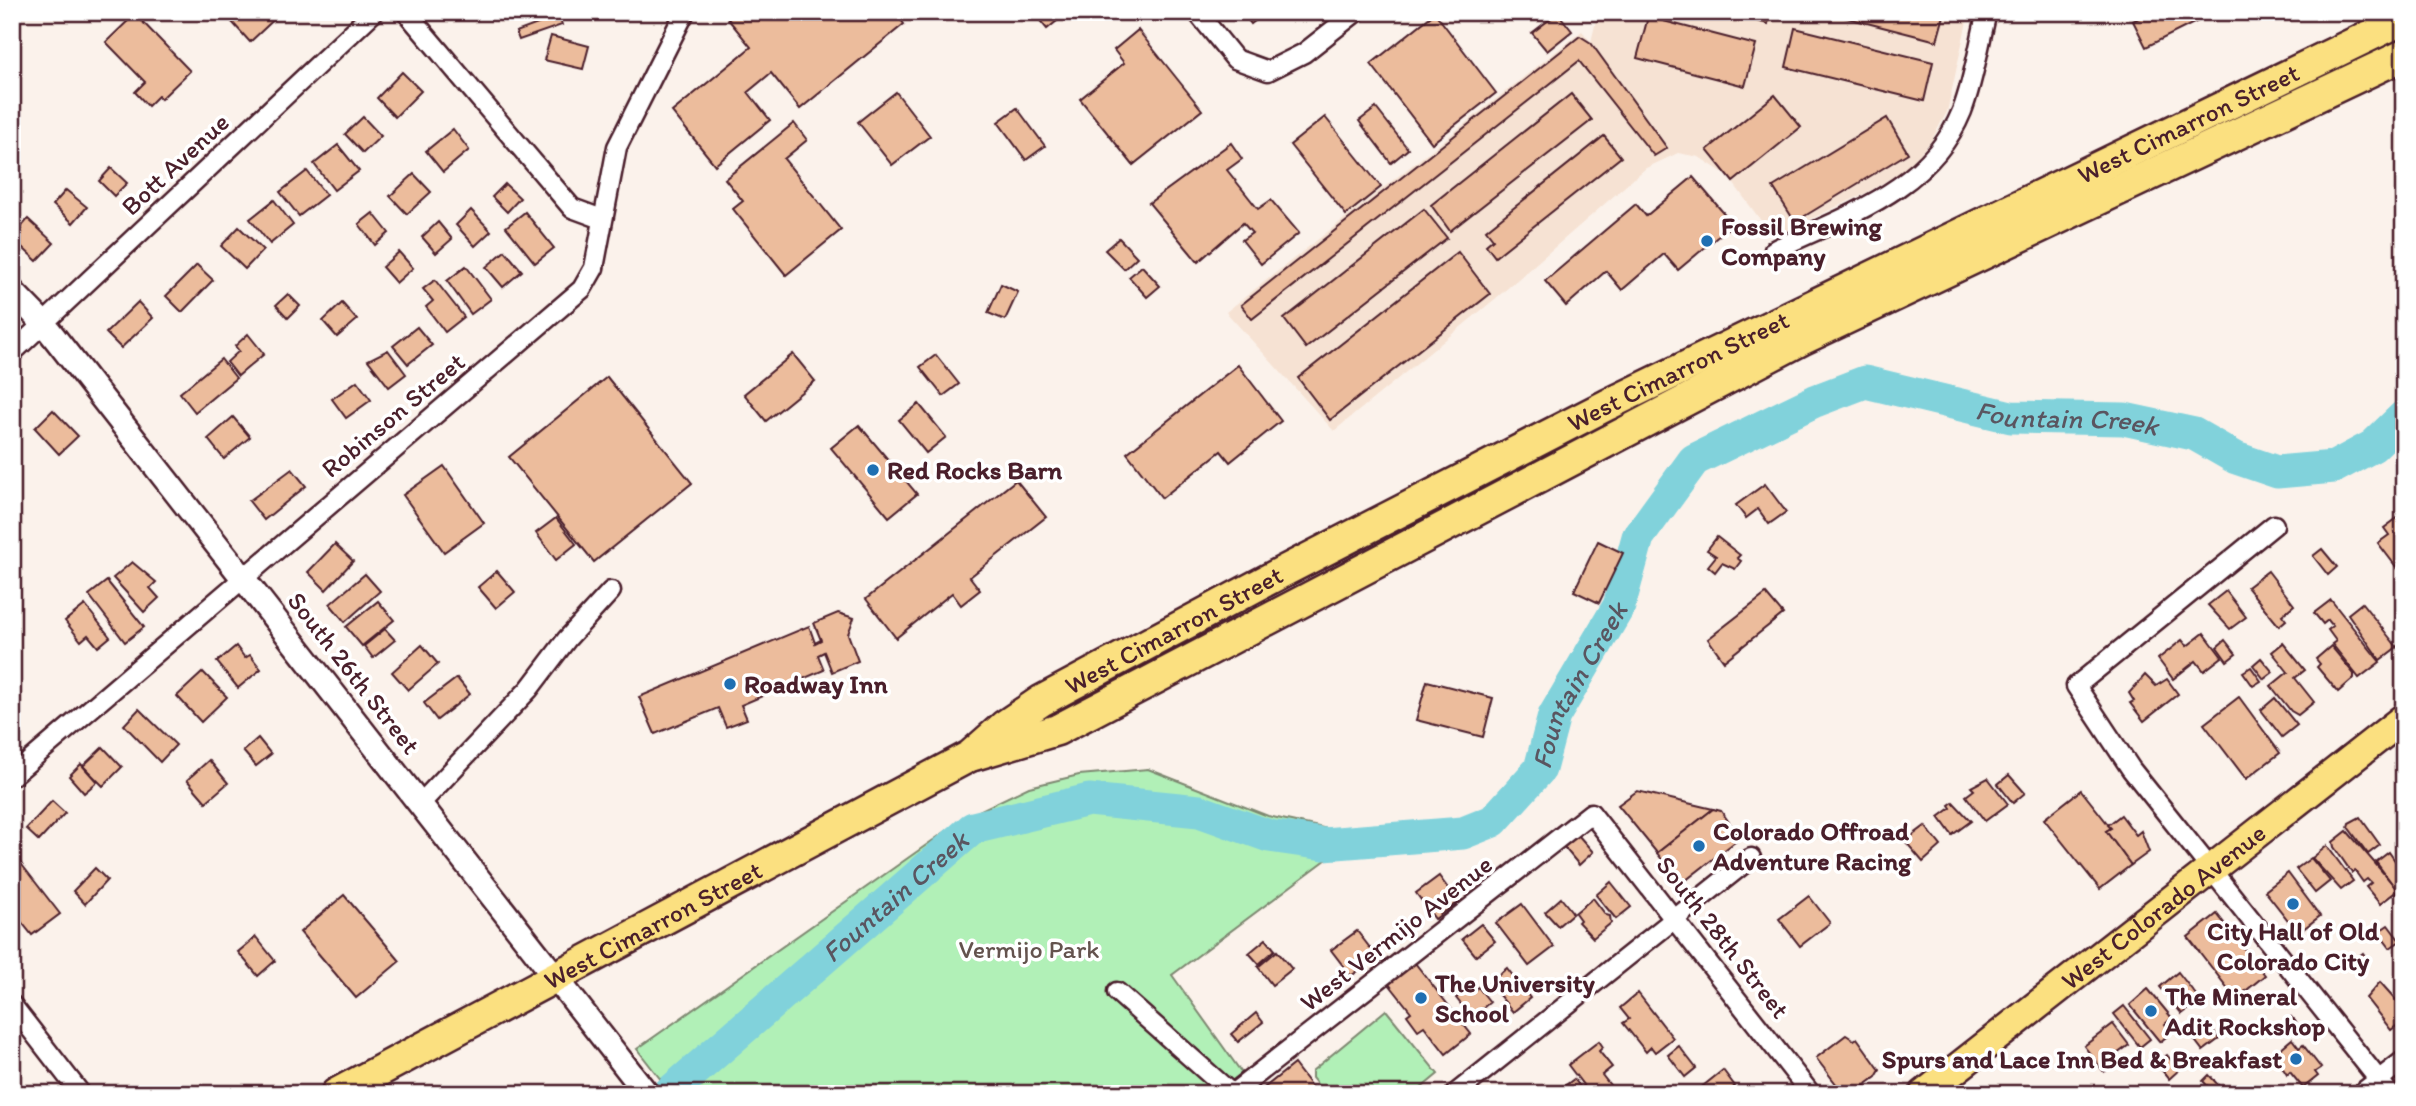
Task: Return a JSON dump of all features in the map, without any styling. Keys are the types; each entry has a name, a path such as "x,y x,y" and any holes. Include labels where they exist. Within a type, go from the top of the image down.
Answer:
{"highway":[{"name":"West Cimarron Street","path":"970,756 1004,726 1041,701 1299,564 1620,399 2404,19"},
{"name":"West Cimarron Street","path":"336,1094 970,756 1057,730 1801,340 2404,55"}],"main road":[{"name":"West Colorado Avenue","path":"1924,1094 2404,718"}],"street":[{"name":"Bott Avenue","path":"12,353 374,12"},
{"path":"406,12 572,208 602,219"},
{"name":"Robinson Street","path":"12,776 582,289 594,268 617,147 685,12"},
{"path":"1197,12 1235,59 1268,71 1304,53 1356,12"},
{"path":"1774,250 1889,194 1914,178 1937,155 1963,109 1987,12"},
{"name":"South 26th Street","path":"12,290 44,324 244,577 640,1086"},
{"path":"2274,525 2076,686 2131,769 2390,1094"},
{"path":"421,803 529,689 567,639 611,591"},
{"name":"South 28th Street","path":"1591,813 1677,919 1811,1094"},
{"name":"West Vermijo Avenue","path":"1232,1094 1591,813"},
{"path":"1455,1094 1751,858"},
{"path":"1117,992 1232,1094"},
{"path":"12,1005 81,1094"},
{"path":"2360,1094 2404,1060"}],"shaded area":[{"path":"1598,12 1969,12 1947,112 1931,141 1906,169 1868,192 1773,237 1728,176 1699,157 1678,153 1646,168 1495,299 1334,431 1226,312 1582,31 1591,42"}],"green space":[{"name":"Vermijo Park","path":"1148,769 1268,816 1328,829 1366,830 1172,975 1244,1076 1218,1094 672,1094 637,1049 966,817 1029,787 1079,775"},
{"path":"1386,1010 1438,1074 1414,1094 1325,1094 1312,1078 1312,1071"}],"building":[{"path":"223,12 282,12 250,42"},
{"path":"736,12 780,12 784,17 790,12 812,12 816,18 823,12 895,12 904,24 800,109 771,73 748,92 770,120 715,165 672,112 751,47 728,19"},
{"path":"1033,12 1068,12 1047,29"},
{"path":"1242,12 1266,12 1251,24"},
{"path":"1722,12 1770,12 1768,24"},
{"path":"1824,12 1945,12 1937,41"},
{"path":"2150,12 2204,12 2206,17 2146,47 2133,21"},
{"path":"1435,13 1496,93 1432,143 1371,64"},
{"path":"1558,13 1572,31 1547,51 1532,33"},
{"path":"135,14 190,71 161,99 158,96 148,106 135,92 145,82 106,42"},
{"path":"559,16 562,25 519,40 516,32"},
{"path":"1648,17 1756,45 1745,86 1637,58"},
{"path":"1795,28 1933,62 1924,101 1786,67"},
{"path":"1138,30 1202,110 1133,165 1080,99 1124,63 1114,50"},
{"path":"551,36 589,46 583,69 544,60"},
{"path":"1580,36 1591,43 1667,148 1654,156 1579,61 1252,319 1241,305"},
{"path":"402,72 421,91 395,117 377,98"},
{"path":"896,92 930,136 892,165 858,122"},
{"path":"1571,94 1592,120 1450,231 1431,205"},
{"path":"1775,95 1801,127 1733,182 1707,150"},
{"path":"1017,108 1045,146 1026,160 998,122"},
{"path":"1376,108 1408,149 1391,163 1359,121"},
{"path":"363,117 381,136 363,153 345,134"},
{"path":"1325,117 1381,187 1346,215 1290,145"},
{"path":"1887,118 1908,153 1795,222 1773,187"},
{"path":"794,123 807,140 784,159 841,230 786,275 733,209 743,201 725,179"},
{"path":"453,129 469,150 443,172 426,151"},
{"path":"1604,136 1621,157 1495,257 1486,245 1493,239 1486,230"},
{"path":"1231,143 1242,159 1227,170 1258,209 1271,200 1299,233 1261,264 1242,240 1252,233 1243,223 1198,262 1149,203"},
{"path":"338,145 359,171 334,190 314,164"},
{"path":"111,168 127,183 114,196 99,181"},
{"path":"307,171 326,195 299,216 280,192"},
{"path":"414,174 431,192 407,214 390,196"},
{"path":"1693,177 1733,224 1678,270 1664,254 1622,290 1606,271 1566,306 1545,281 1636,204 1646,216"},
{"path":"505,184 520,198 507,212 492,197"},
{"path":"66,190 87,207 73,223 53,205"},
{"path":"274,200 293,225 270,244 250,219"},
{"path":"1424,209 1447,238 1306,348 1284,319"},
{"path":"471,210 491,231 475,246 456,225"},
{"path":"525,212 554,248 535,263 506,227"},
{"path":"373,213 389,233 375,245 359,224"},
{"path":"28,219 54,243 37,261 12,238"},
{"path":"438,222 452,239 436,253 422,237"},
{"path":"239,227 263,250 245,269 221,246"},
{"path":"1119,238 1137,257 1124,269 1105,250"},
{"path":"505,251 522,271 503,287 486,267"},
{"path":"399,252 413,268 396,283 382,267"},
{"path":"1458,252 1490,294 1330,420 1298,378"},
{"path":"197,265 213,280 182,312 166,296"},
{"path":"466,266 491,299 471,314 447,281"},
{"path":"1142,266 1160,286 1147,297 1129,277"},
{"path":"435,280 464,317 445,332 426,307 433,301 423,289"},
{"path":"1001,284 1018,292 1005,320 988,313"},
{"path":"288,294 300,306 288,318 276,305"},
{"path":"138,302 153,318 121,348 106,333"},
{"path":"342,303 357,320 337,337 323,321"},
{"path":"417,327 432,345 408,364 393,346"},
{"path":"248,334 264,354 238,376 227,362 239,351 235,346"},
{"path":"388,350 406,374 389,387 368,360"},
{"path":"793,354 815,381 766,421 744,394"},
{"path":"936,355 959,384 943,396 920,367"},
{"path":"221,359 236,378 195,412 180,393"},
{"path":"1238,365 1281,421 1230,462 1221,451 1162,498 1127,453"},
{"path":"607,377 692,483 594,562 509,457"},
{"path":"357,381 371,400 346,418 332,399"},
{"path":"919,404 946,437 926,453 899,420"},
{"path":"53,410 78,436 59,454 35,428"},
{"path":"233,417 250,437 224,459 208,439"},
{"path":"859,425 917,494 889,517 831,448"},
{"path":"444,466 484,523 444,552 403,495"},
{"path":"292,469 306,486 264,520 249,501"},
{"path":"1016,480 1046,517 970,577 980,590 961,605 952,593 896,638 866,599"},
{"path":"1765,484 1786,512 1769,524 1758,509 1746,518 1736,505"},
{"path":"2404,513 2404,577 2378,543 2389,535 2384,528"},
{"path":"556,518 576,544 556,560 536,533"},
{"path":"1717,537 1740,555 1737,558 1741,561 1735,569 1722,563 1715,572 1708,566 1716,556 1707,550"},
{"path":"1598,541 1623,553 1599,603 1574,591"},
{"path":"335,544 353,561 326,590 308,572"},
{"path":"2322,549 2337,567 2328,575 2313,556"},
{"path":"132,562 156,582 150,588 159,598 144,612 113,578"},
{"path":"497,571 515,592 496,608 478,587"},
{"path":"2268,571 2294,605 2282,615 2286,620 2279,626 2247,587"},
{"path":"365,574 380,591 345,622 330,604"},
{"path":"107,581 144,627 125,642 89,595"},
{"path":"2226,591 2246,617 2230,629 2208,605"},
{"path":"1766,594 1783,614 1724,661 1708,639"},
{"path":"2331,600 2380,662 2359,678 2332,644 2336,641 2328,630 2333,626 2328,620 2323,624 2314,613"},
{"path":"378,601 394,620 362,646 346,627"},
{"path":"2362,603 2397,647 2380,660 2348,614"},
{"path":"85,605 110,637 98,647 88,635 81,641 65,621"},
{"name":"Roadway Inn","path":"838,613 854,618 848,634 858,661 832,672 824,652 818,655 824,670 741,705 747,719 726,727 718,708 655,734 639,697 809,626 815,643 821,640 814,623"},
{"path":"385,629 395,640 373,658 364,646"},
{"path":"2204,633 2222,657 2204,671 2196,661 2173,679 2158,659 2182,640 2187,646"},
{"path":"2225,640 2236,654 2227,661 2217,647"},
{"path":"2283,643 2305,670 2295,678 2314,702 2298,715 2291,711 2271,686 2288,672 2272,652"},
{"path":"422,645 438,664 408,690 392,672"},
{"path":"236,646 245,658 250,655 261,669 238,688 217,662"},
{"path":"2331,646 2354,674 2354,678 2338,692 2317,667 2320,664 2316,659"},
{"path":"2261,658 2273,672 2264,679 2253,665"},
{"path":"2251,667 2261,681 2253,686 2243,672"},
{"path":"203,672 227,697 201,722 177,696"},
{"path":"2145,675 2156,686 2167,679 2178,694 2144,721 2130,703 2134,701 2129,693"},
{"path":"457,678 470,694 437,720 424,703"},
{"path":"1427,681 1493,698 1483,737 1416,720"},
{"path":"2239,697 2280,753 2246,779 2204,724"},
{"path":"2275,698 2297,725 2282,737 2261,710"},
{"path":"139,709 176,745 160,762 124,725"},
{"path":"258,738 271,754 256,766 243,751"},
{"path":"103,747 122,767 103,786 83,766"},
{"path":"209,760 228,783 206,802 187,780"},
{"path":"81,764 97,782 84,793 69,776"},
{"path":"2009,775 2025,793 2013,803 1998,784"},
{"path":"1988,778 2008,804 1985,821 1966,796 1974,790 1971,787"},
{"path":"2081,790 2111,828 2106,831 2131,865 2100,889 2044,819"},
{"path":"1637,791 1713,809 1657,853 1618,805"},
{"path":"52,801 65,813 39,841 26,829"},
{"path":"1953,802 1971,821 1952,835 1939,817 1951,808 1949,805"},
{"name":"Colorado Offroad Adventure Racing","path":"1713,809 1721,811 1740,838 1681,884 1657,853"},
{"path":"2121,815 2136,835 2141,831 2149,852 2131,865 2106,831 2111,828 2108,825"},
{"path":"2360,817 2380,845 2368,854 2348,827 2349,823"},
{"path":"1925,826 1941,846 1923,862 1905,841"},
{"path":"2347,831 2398,890 2380,904 2366,887 2371,883 2367,879 2363,882 2355,871 2352,873 2334,847 2333,842"},
{"path":"1578,835 1593,852 1579,865 1564,847"},
{"path":"2327,846 2353,881 2341,890 2312,858"},
{"path":"12,852 60,914 32,935 12,910"},
{"path":"2389,852 2396,862 2404,856 2403,898 2376,862"},
{"path":"2311,858 2330,881 2315,893 2296,869"},
{"path":"95,868 107,880 85,904 73,891"},
{"name":"City Hall of Old Colorado City","path":"2288,873 2320,916 2298,933 2265,891"},
{"path":"1439,876 1458,902 1435,919 1416,893"},
{"path":"1611,882 1631,907 1616,919 1596,895"},
{"path":"344,895 400,961 356,998 300,932"},
{"path":"1809,896 1830,923 1800,946 1779,919"},
{"path":"1561,898 1573,913 1558,926 1545,912"},
{"path":"1593,898 1606,915 1610,916 1611,923 1593,938 1578,922 1580,920 1575,913"},
{"path":"1522,904 1554,947 1529,966 1496,923"},
{"path":"2217,914 2265,975 2236,999 2188,937"},
{"path":"1481,924 1495,941 1476,956 1462,939"},
{"path":"2388,925 2400,941 2390,948 2378,932"},
{"path":"1357,931 1377,957 1351,976 1331,950"},
{"path":"256,937 275,961 258,976 238,952"},
{"path":"1266,939 1275,950 1259,964 1249,953"},
{"path":"1277,951 1292,969 1272,985 1258,967"},
{"path":"2363,953 2369,961 2356,972 2350,964"},
{"name":"The University School","path":"1415,963 1471,1034 1446,1054 1424,1026 1418,1030 1407,1015 1411,1012 1389,984"},
{"path":"1507,968 1530,998 1513,1012 1489,983"},
{"path":"2178,972 2200,1000 2182,1014 2160,987"},
{"path":"2380,982 2404,1009 2404,1020 2391,1030 2366,998"},
{"path":"1478,987 1490,1002 1479,1011 1481,1013 1471,1017 1456,998 1467,990 1470,994"},
{"name":"The Mineral Adit Rockshop","path":"2148,989 2172,1018 2165,1024 2172,1032 2160,1042 2130,1005"},
{"path":"1638,993 1673,1038 1655,1052 1651,1047 1646,1052 1623,1023 1629,1019 1620,1008"},
{"path":"2124,1006 2150,1039 2140,1047 2114,1014"},
{"path":"1256,1013 1263,1022 1238,1042 1231,1034"},
{"path":"2291,1017 2299,1026 2291,1033 2283,1024"},
{"path":"2206,1022 2219,1039 2203,1051 2190,1034"},
{"path":"2113,1024 2129,1045 2117,1054 2121,1060 2104,1072 2084,1046"},
{"path":"1846,1035 1854,1040 1857,1038 1880,1070 1876,1077 1853,1094 1844,1094 1816,1058"},
{"name":"Spurs and Lace Inn Bed & Breakfast","path":"2292,1039 2299,1048 2303,1045 2321,1068 2315,1072 2318,1076 2303,1088 2290,1072 2287,1075 2274,1054"},
{"path":"1599,1041 1603,1047 1599,1051 1612,1067 1602,1075 1617,1094 1590,1094 1568,1065"},
{"path":"1679,1046 1696,1068 1685,1077 1668,1055"},
{"path":"2167,1055 2179,1070 2169,1079 2156,1063"},
{"path":"1294,1064 1317,1094 1269,1094 1264,1088"},
{"path":"1723,1070 1735,1086 1726,1094 1693,1094"},
{"path":"2209,1075 2220,1087 2213,1092 2203,1081"},
{"path":"1574,1079 1586,1094 1554,1094"}],"waterway":[{"name":"Fountain Creek","path":"668,1094 973,828 1089,800 1199,811 1269,836 1324,844 1463,833 1493,821 1540,769 1554,716 1619,606 1638,537 1694,460 1815,401 1865,382 2011,417 2124,419 2194,434 2236,458 2277,472 2334,467 2373,446 2404,416"}],"place":[{"name":"Fossil Brewing Company","path":"1707,241"},
{"name":"Red Rocks Barn","path":"873,470"},
{"name":"Roadway Inn","path":"730,684"},
{"name":"Colorado Offroad Adventure Racing","path":"1699,846"},
{"name":"City Hall of Old Colorado City","path":"2293,904"},
{"name":"The University School","path":"1421,998"},
{"name":"The Mineral Adit Rockshop","path":"2151,1011"},
{"name":"Spurs and Lace Inn Bed & Breakfast","path":"2296,1059"}]}
